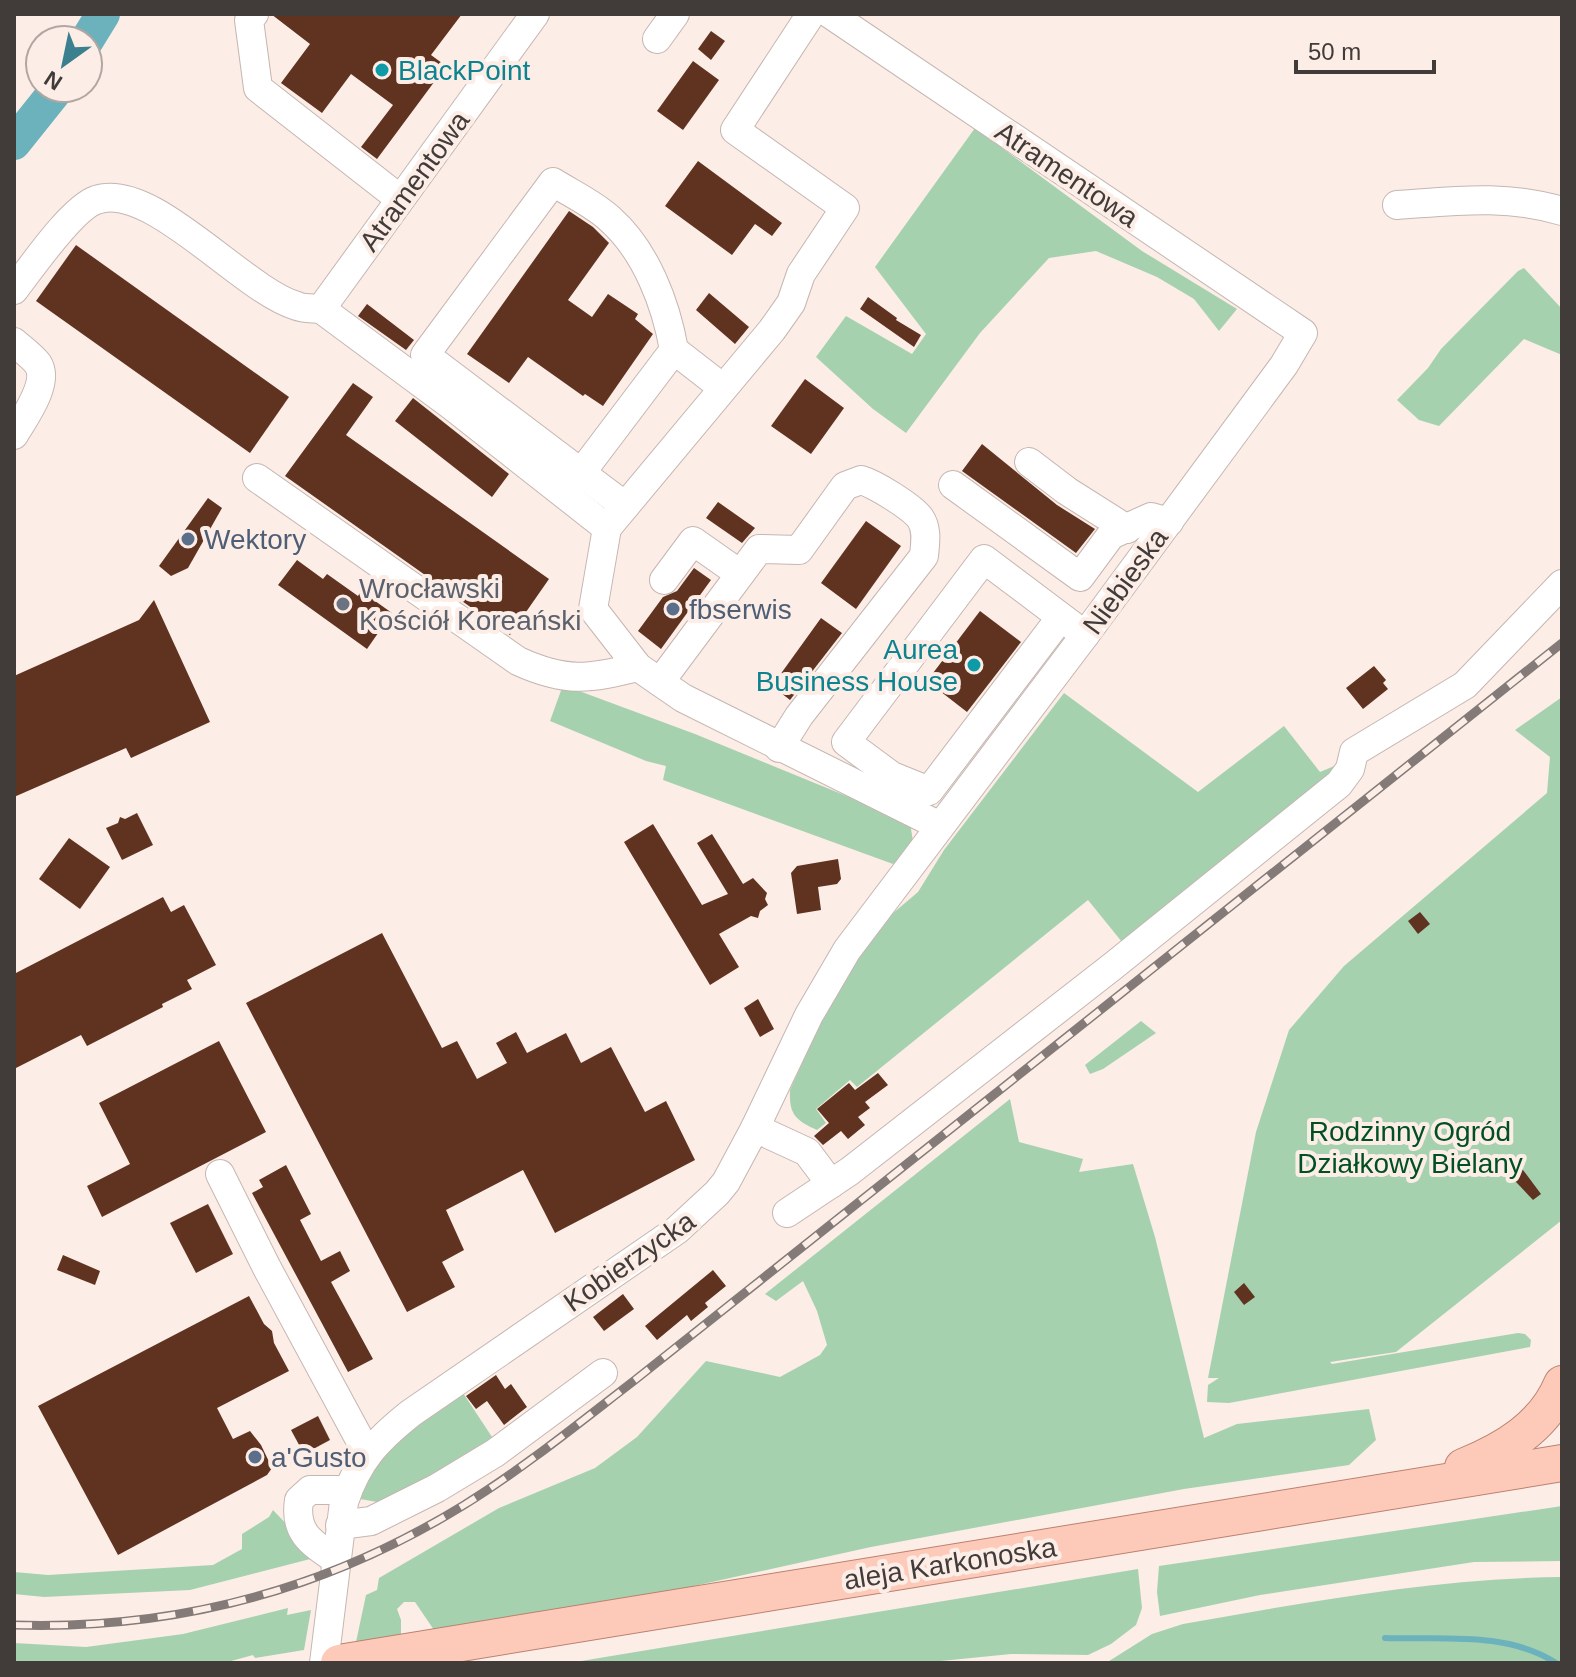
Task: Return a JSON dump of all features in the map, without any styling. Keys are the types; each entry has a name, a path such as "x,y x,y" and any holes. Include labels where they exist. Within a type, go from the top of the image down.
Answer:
{"main road":[{"path":"1414,1487 1511,1444 1541,1418 1562,1384"},
{"name":"aleja Karkonoska","path":"449,1656 1562,1463"},
{"name":"aleja Karkonoska","path":"339,1663 449,1656 704,1621 1562,1484"}],"street":[{"path":"254,14 249,20 258,88 400,199"},
{"name":"Atramentowa","path":"321,309 535,14"},
{"path":"657,39 675,14"},
{"path":"811,14 735,130 845,208 801,274 791,303 607,528 586,601 649,675 709,713 940,826"},
{"name":"Atramentowa","path":"830,14 1303,333"},
{"path":"625,506 425,355 553,182 609,218 637,248 670,329 674,350 723,388"},
{"path":"14,290 77,212 96,200 117,197 149,207 269,293 298,307 321,309 607,528"},
{"path":"1397,205 1494,198 1537,203 1562,211"},
{"name":"Niebieska","path":"940,826 1169,522 1284,365 1303,333"},
{"path":"14,342 36,361 41,372 39,386 14,435"},
{"path":"581,473 674,350"},
{"path":"1029,462 1067,491 1127,529"},
{"path":"257,478 518,661 537,670 563,676 593,678 649,675 759,549 799,550 845,486 861,480 875,484 920,518 926,534 924,556 799,716 779,748"},
{"path":"953,485 1080,577 1111,535 1151,517 1169,522"},
{"path":"664,580 693,541 740,574"},
{"path":"1061,617 929,791 892,776 846,742 984,559 1085,635"},
{"path":"787,1213 831,1184 1125,956 1339,784 1350,769 1354,752 1465,685 1562,584"},
{"name":"Kobierzycka","path":"324,1663 340,1525 352,1477 367,1453 411,1413 694,1217 726,1182 809,1015 841,960 940,826"},
{"path":"755,1128 807,1152 831,1184"},
{"path":"220,1174 367,1453"},
{"path":"340,1525 371,1521 437,1488 495,1453 603,1373"},
{"path":"335,1559 298,1526 299,1500 310,1490 348,1490"}],"green space":[{"path":"975,128 1142,251 1237,309 1219,331 1194,299 1157,277 1096,251 1049,258 980,333 906,433 873,409 816,357 846,316 912,354 926,334 875,267"},
{"path":"1524,268 1562,309 1562,355 1524,339 1439,426 1419,420 1397,400 1428,368 1441,349"},
{"path":"563,685 695,734 910,822 913,842 900,860 893,864 663,780 666,766 646,761 550,721"},
{"path":"1064,693 1198,792 1284,726 1320,772 1339,764 1288,812 1122,942 1088,900 857,1087 850,1080 816,1109 826,1123 817,1130 803,1123 792,1111 790,1090 834,993 885,920 918,892 944,850"},
{"name":"Rodzinny Ogród Działkowy Bielany","path":"1562,697 1562,1220 1396,1352 1330,1362 1332,1364 1518,1333 1525,1334 1531,1340 1530,1347 1229,1403 1207,1402 1208,1385 1219,1378 1208,1378 1256,1132 1289,1030 1344,966 1547,793 1550,757 1515,730"},
{"path":"1141,1021 1156,1033 1103,1069 1090,1074 1085,1065"},
{"path":"1010,1099 1019,1142 1083,1159 1079,1172 1133,1164 1155,1237 1204,1438 1237,1424 1369,1409 1376,1440 1349,1465 1184,1489 871,1547 662,1593 434,1630 415,1602 404,1602 397,1609 401,1635 356,1642 366,1595 377,1590 379,1578 499,1508 595,1468 637,1437 706,1361 780,1377 820,1355 827,1345 817,1311 803,1281 776,1301 765,1294"},
{"path":"461,1390 496,1443 383,1503 360,1499 374,1467 387,1452"},
{"path":"1562,1506 1562,1561 1474,1562 1260,1595 1160,1616 1157,1592 1159,1566"},
{"path":"273,1510 318,1557 190,1590 44,1597 14,1594 14,1572 48,1575 213,1565 242,1549 242,1534 269,1517"},
{"path":"1138,1569 1142,1608 1136,1625 1111,1644 1088,1655 1011,1654 921,1663 569,1663"},
{"path":"1562,1577 1562,1663 1106,1663 1152,1634 1183,1624 1419,1587"},
{"path":"288,1608 287,1615 311,1610 304,1650 255,1658 253,1655 224,1663 14,1663 14,1643 86,1647 183,1634"}],"building":[{"name":"BlackPoint","path":"271,14 462,14 431,55 446,66 377,159 361,147 393,105 351,74 322,113 281,83 310,44"},
{"path":"711,31 725,41 711,60 698,49"},
{"path":"693,61 719,80 683,130 657,111"},
{"path":"698,161 782,223 772,236 755,224 732,255 665,206"},
{"path":"569,211 593,227 609,243 568,300 592,317 608,294 638,314 635,319 653,334 603,406 585,394 583,396 528,357 509,383 467,354"},
{"path":"76,245 289,397 250,453 36,301"},
{"path":"709,293 749,327 735,344 696,310"},
{"path":"868,297 921,335 914,347 860,309"},
{"path":"367,304 414,340 406,350 358,316"},
{"path":"805,379 844,408 811,454 771,426"},
{"path":"353,383 373,397 346,435 549,579 510,635 285,476"},
{"path":"413,398 509,474 492,497 395,421"},
{"path":"982,444 1057,505 1095,529 1076,553 962,471"},
{"name":"Wektory","path":"208,498 222,508 188,568 171,576 159,566"},
{"path":"718,502 755,528 742,543 706,518"},
{"path":"866,521 901,546 856,609 821,583"},
{"name":"Wrocławski Kościół Koreański","path":"297,560 323,579 327,574 358,596 361,591 392,613 367,649 278,585"},
{"name":"fbserwis","path":"694,568 711,580 661,649 638,631 663,597 677,591"},
{"path":"154,600 210,722 131,758 126,748 14,797 14,676 139,620"},
{"name":"Aurea Business House","path":"980,611 1021,642 967,712 927,681"},
{"path":"821,618 842,633 790,700 772,686"},
{"path":"1374,666 1386,680 1383,683 1388,689 1363,709 1346,688"},
{"path":"137,813 153,845 122,860 106,828 118,823 120,817 125,819"},
{"path":"653,824 702,905 728,894 697,843 712,834 743,884 753,878 767,893 765,899 768,905 760,911 758,918 751,916 719,934 739,967 710,985 624,842"},
{"path":"69,838 110,867 80,909 39,879"},
{"path":"838,859 841,879 837,884 818,887 821,910 797,914 791,873 797,866"},
{"path":"163,897 171,912 184,905 216,965 187,980 192,989 162,1004 163,1007 87,1046 81,1035 14,1069 14,974"},
{"path":"1420,912 1430,924 1418,934 1408,921"},
{"path":"382,933 442,1048 457,1041 477,1079 507,1063 496,1043 516,1032 527,1053 566,1033 581,1063 611,1047 645,1112 666,1101 695,1160 555,1233 523,1170 446,1210 464,1250 442,1262 455,1287 407,1312 246,1003"},
{"path":"758,999 774,1029 760,1037 744,1008"},
{"path":"219,1041 266,1132 102,1217 87,1186 130,1164 99,1103"},
{"path":"878,1073 888,1085 865,1102 870,1108 858,1117 865,1125 848,1139 841,1131 823,1145 814,1136 829,1123 817,1109 849,1083 855,1090"},
{"path":"1511,1154 1541,1194 1533,1200 1499,1164"},
{"path":"286,1165 311,1214 300,1220 321,1261 340,1251 350,1271 331,1282 373,1359 348,1372 252,1193 263,1187 259,1180"},
{"path":"208,1204 233,1254 196,1273 170,1223"},
{"path":"63,1255 100,1271 95,1285 57,1270"},
{"path":"713,1270 726,1286 705,1303 708,1307 691,1321 687,1315 657,1340 645,1326"},
{"path":"1244,1283 1255,1297 1244,1305 1234,1292"},
{"path":"623,1294 634,1309 604,1331 593,1317"},
{"path":"249,1296 264,1324 272,1331 274,1343 289,1371 217,1408 233,1439 250,1431 272,1468 267,1475 118,1555 38,1406"},
{"path":"496,1375 505,1389 511,1384 527,1407 504,1425 487,1401 476,1409 466,1396"},
{"path":"318,1416 330,1440 304,1454 291,1430"}],"waterway":[{"path":"97,24 103,14"},
{"path":"14,143 45,104"},
{"path":"1385,1638 1495,1642 1537,1653 1556,1663"}],"railway":[{"path":"14,1625 74,1625 133,1620 191,1612 248,1599 358,1560 412,1535 464,1505 530,1461 635,1380 1562,643"}],"place":[{"name":"BlackPoint","path":"382,70"},
{"name":"Wektory","path":"188,539"},
{"name":"Wrocławski Kościół Koreański","path":"343,604"},
{"name":"fbserwis","path":"673,609"},
{"name":"Aurea Business House","path":"974,665"},
{"name":"a'Gusto","path":"255,1457"}]}
